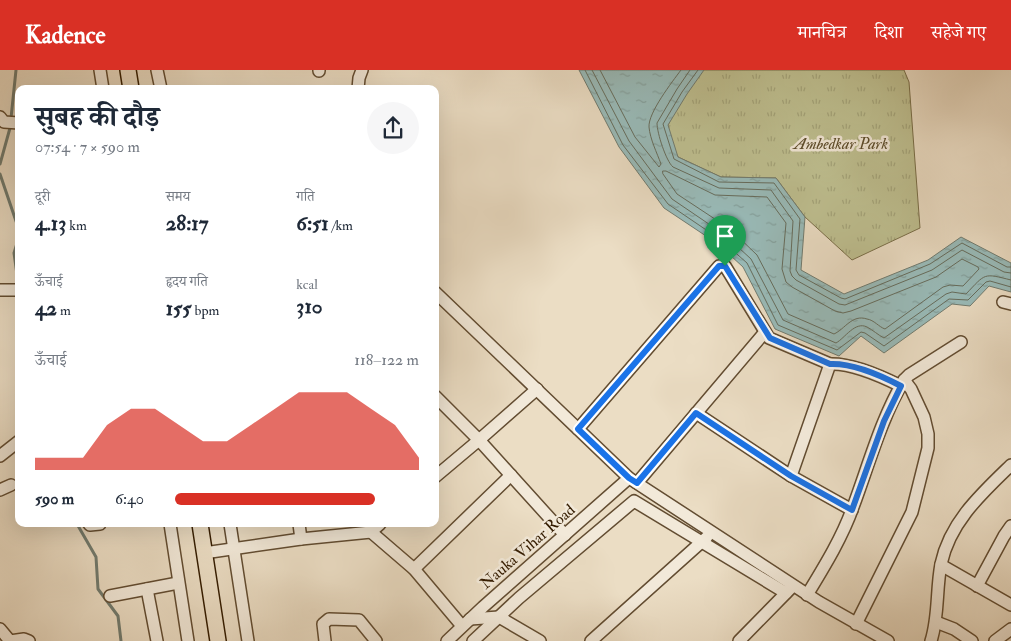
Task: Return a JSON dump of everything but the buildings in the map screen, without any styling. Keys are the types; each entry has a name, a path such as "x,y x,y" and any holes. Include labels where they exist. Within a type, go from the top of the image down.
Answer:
{"main road":[{"path":"128,70 130,85"},
{"path":"200,527 218,641"}],"street":[{"path":"100,70 102,85"},
{"path":"158,70 160,85"},
{"path":"358,85 362,70"},
{"path":"578,429 719,266 725,266 770,338 830,364 840,363 903,383 911,389 924,417 928,434 928,448 912,512 856,624"},
{"path":"439,296 633,480 712,532 790,589"},
{"name":"Nauka Vihar Road","path":"447,641 564,535 633,480 696,413 765,332"},
{"path":"808,595 826,564 852,510 884,421 903,383 909,375 961,342"},
{"path":"791,476 830,364"},
{"path":"439,474 537,389"},
{"path":"439,400 479,440 564,535"},
{"path":"696,413 791,476 852,510"},
{"path":"0,456 15,444"},
{"path":"931,641 936,622 941,565 951,533 977,498 1011,465"},
{"path":"414,569 510,474"},
{"path":"0,490 11,484"},
{"path":"473,641 634,501 702,541 790,589 808,595 888,641"},
{"path":"977,586 1011,526"},
{"path":"170,527 188,641"},
{"path":"230,527 248,641"},
{"path":"299,527 301,539"},
{"path":"204,553 301,539 371,532 377,527"},
{"path":"371,532 414,569 466,622 499,617 540,641"},
{"path":"591,641 712,532"},
{"path":"941,565 1011,605"},
{"path":"110,596 178,583"},
{"path":"147,589 156,641"},
{"path":"739,641 790,589"},
{"path":"325,641 322,624 329,619 359,620 376,641"},
{"path":"936,622 954,629 972,641"},
{"path":"0,629 10,641 24,639 28,641"},
{"path":"994,641 1011,629"}],"green space":[{"name":"Ambedkar Park","path":"702,70 904,70 909,82 920,228 852,260 805,217 776,178 721,177 678,157 668,142 668,125 686,86"}],"water":[{"path":"579,70 704,70 668,125 678,157 721,177 776,178 805,217 801,270 844,294 928,260 961,237 1011,263 1011,292 989,286 970,306 952,304 884,353 861,336 839,356 775,329 743,267 718,244 664,208 619,147"}],"waterway":[{"path":"0,164 10,128 16,70"},
{"path":"0,174 15,218"},
{"path":"15,250 15,260"},
{"path":"79,527 96,557 98,589 118,616 121,641"}],"route":[{"path":"719,266 725,266 770,338 830,364 840,363 884,377 901,386 884,421 852,510 791,476 696,413 637,483 629,478 578,429 719,266"}]}
